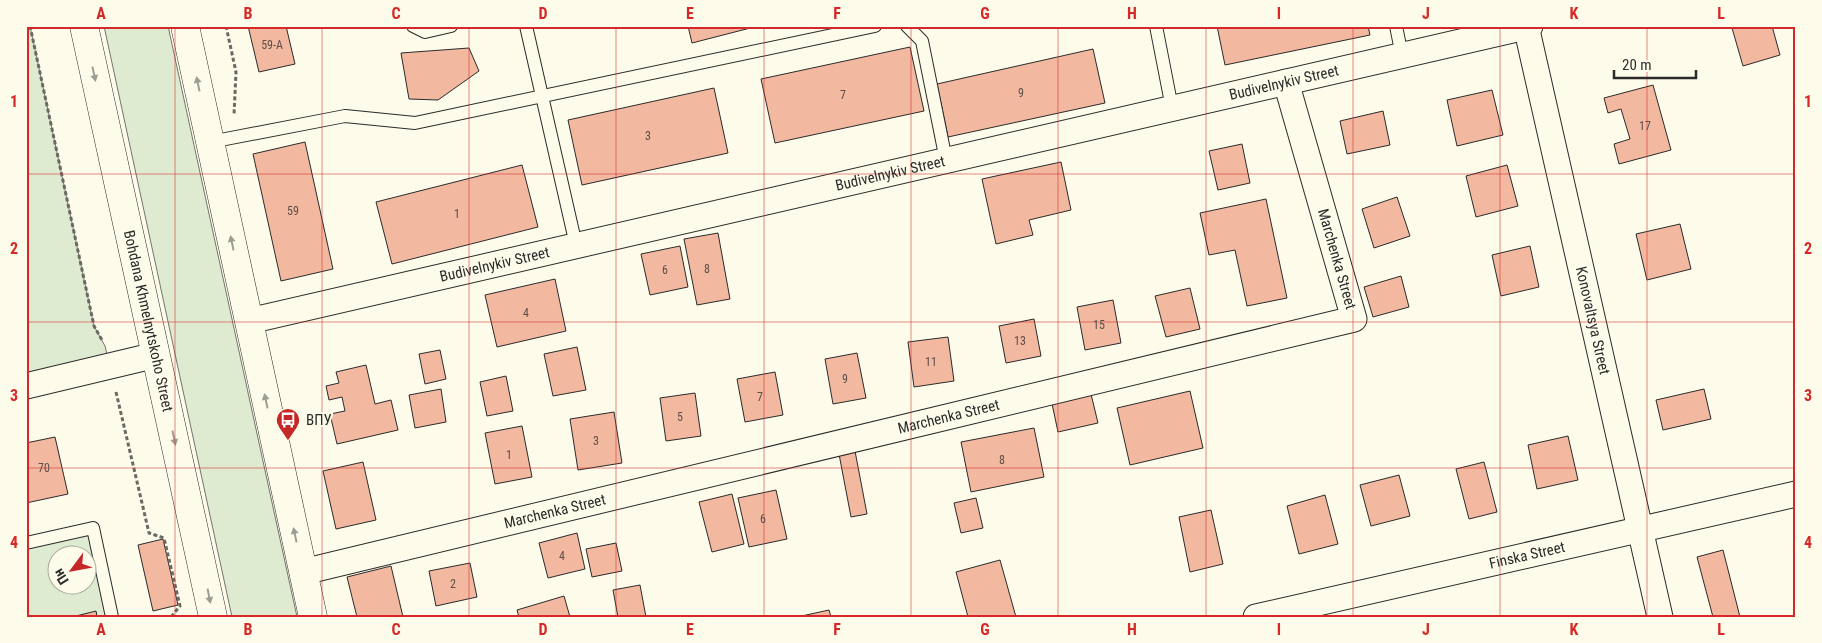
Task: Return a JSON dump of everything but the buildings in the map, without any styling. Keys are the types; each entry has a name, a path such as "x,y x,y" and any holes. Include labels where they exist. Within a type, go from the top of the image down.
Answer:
{"street":[{"name":"Bohdana Khmelnytskoho Street","path":"84,26 213,617"},
{"path":"185,26 222,140 249,320 313,617"},
{"name":"Budivelnykiv Street","path":"249,320 1528,27"},
{"name":"Konovaltsya Street","path":"1528,27 1660,617"},
{"name":"Marchenka Street","path":"303,572 1354,319 1286,82"},
{"path":"26,386 156,355"},
{"name":"Finska Street","path":"1256,617 1796,494"}],"lane":[{"path":"412,26 426,32 451,26"},
{"path":"526,26 576,245"},
{"path":"222,140 345,116 415,123 875,26"},
{"path":"907,26 922,41 946,160"},
{"path":"1156,26 1172,108"},
{"path":"1396,26 1402,56"},
{"path":"26,543 93,528 112,617"}],"path":[{"path":"30,26 94,326 105,346 150,533 164,538 180,606 171,617"},
{"path":"222,140 236,72 226,26"}],"green space":[{"path":"26,26 30,26 94,326 105,346 110,367 26,386"},
{"path":"104,26 168,26 297,617 232,617"},
{"path":"93,528 97,546 48,546 48,596 98,596 98,551 112,617 97,617 96,612 72,617 26,617 26,543"}],"place":[{"name":"ВПУ","path":"288,441"}]}
